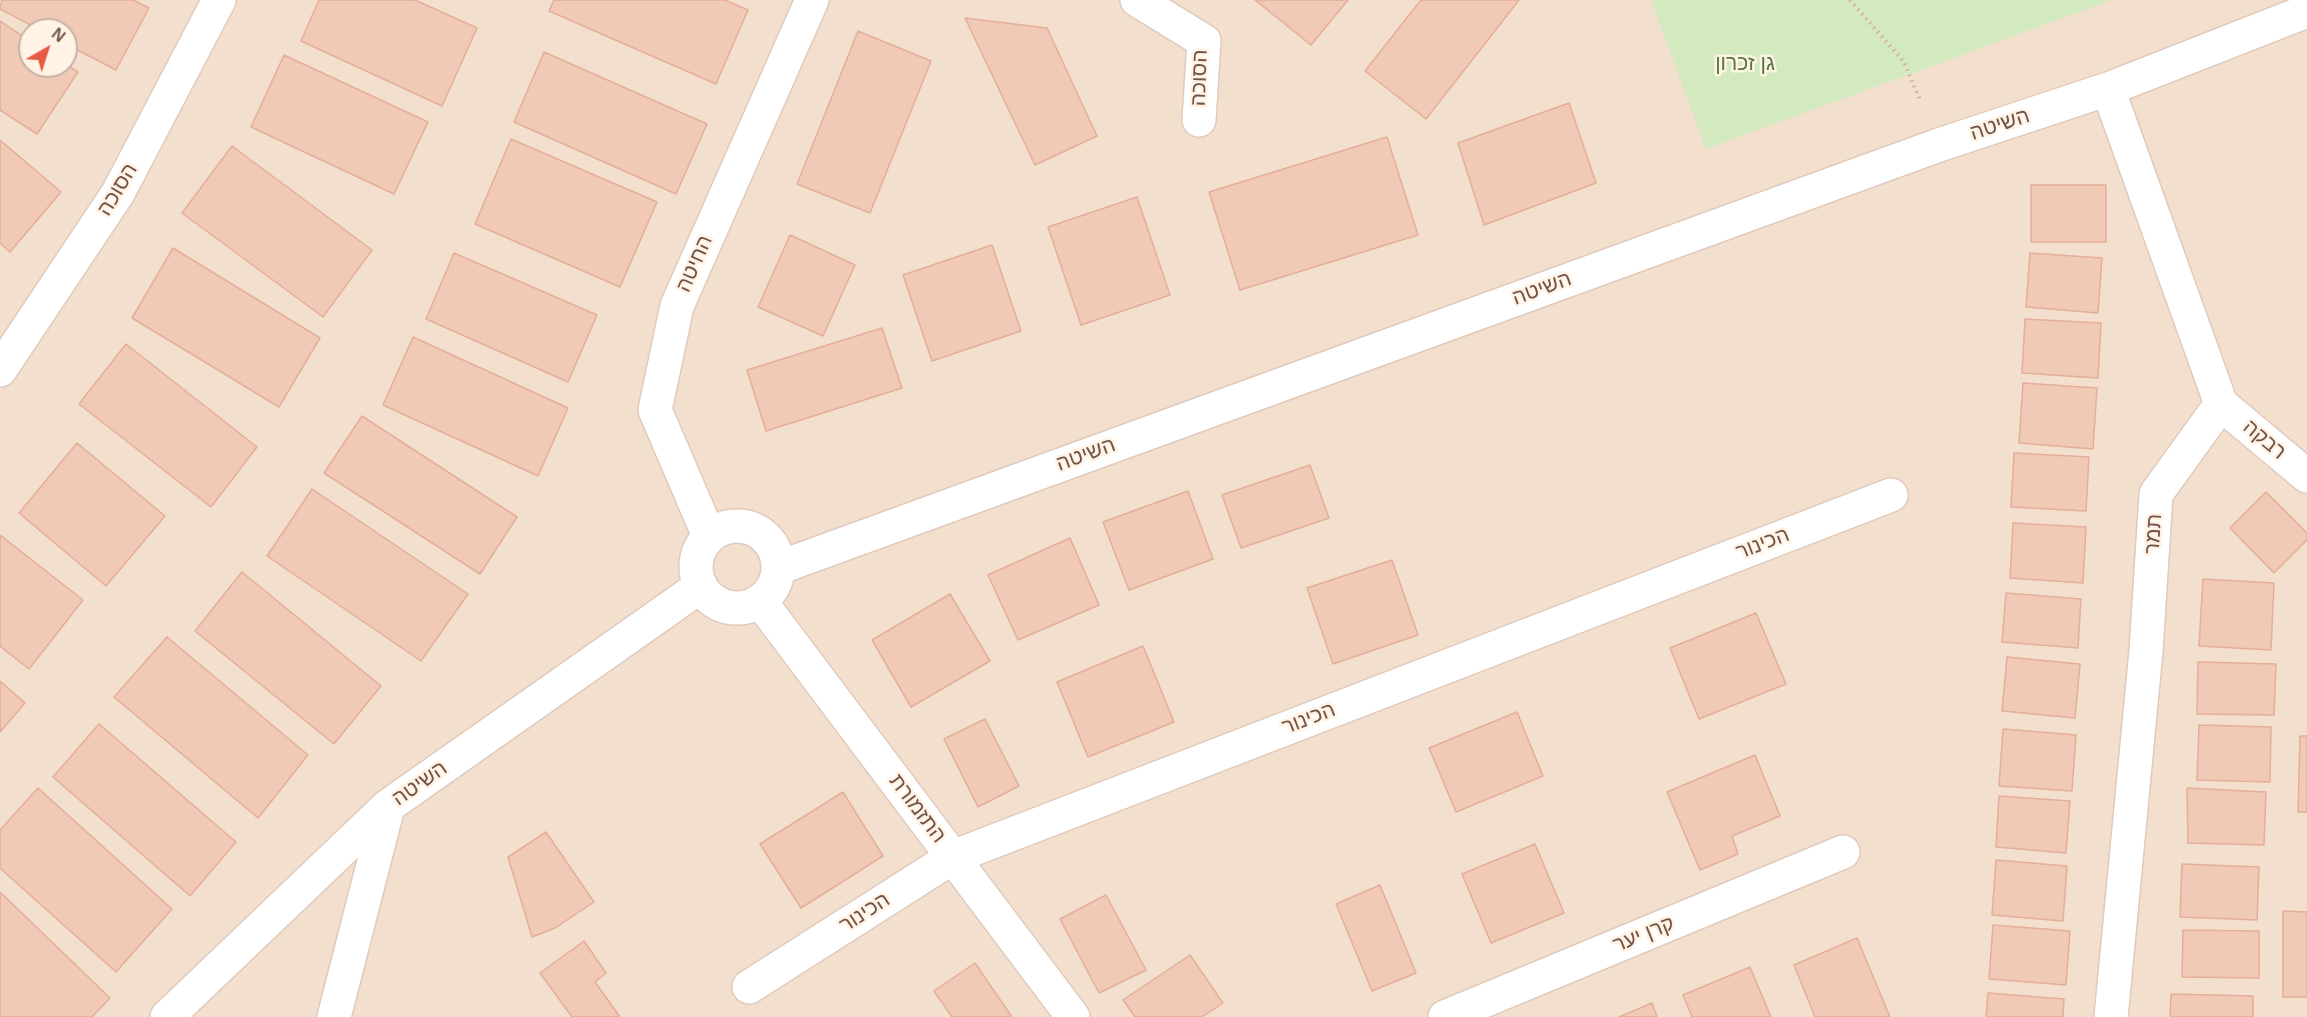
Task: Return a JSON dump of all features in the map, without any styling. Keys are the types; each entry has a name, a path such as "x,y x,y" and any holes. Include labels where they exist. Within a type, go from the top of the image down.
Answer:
{"street":[{"name":"הסוכה","path":"0,370 118,192 219,0"},
{"name":"החיטה","path":"709,536 655,410 677,306 812,0"},
{"name":"הסוכה","path":"1137,0 1204,41 1199,120"},
{"name":"השיטה","path":"778,568 1939,145 2108,89 2307,12"},
{"path":"2108,89 2221,404"},
{"name":"רבקה","path":"2221,404 2307,476"},
{"name":"תמר","path":"2111,1017 2146,651 2156,494 2221,404"},
{"name":"הכינור","path":"749,987 953,857 1891,495"},
{"path":"734,526 748,527 760,533 770,542 776,554 778,568 776,580 770,592 760,601 734,608 721,605 710,597 701,586 696,574 701,547 709,536 721,529 734,526"},
{"name":"השיטה","path":"167,1017 388,806 701,586"},
{"name":"התזמורת","path":"760,601 1073,1017"},
{"path":"334,1017 388,806"},
{"name":"קרן יער","path":"1445,1017 1843,852"}],"path":[{"path":"1850,0 1904,62 1920,100"}],"shaded area":[{"path":"0,0 2307,0 2307,1017 0,1017"}],"green space":[{"name":"גן זכרון","path":"1651,0 2112,0 1706,149"}],"building":[{"path":"2,0 133,0 149,8 116,70 78,50 78,18 18,18 0,9"},
{"path":"319,0 415,0 477,28 442,106 301,41"},
{"path":"554,0 725,0 748,10 716,84 549,11"},
{"path":"1255,0 1348,0 1311,45"},
{"path":"1421,0 1519,0 1426,119 1365,71"},
{"path":"965,18 1047,28 1097,136 1035,165"},
{"path":"0,21 18,33 18,78 74,78 37,134 0,110"},
{"path":"858,31 931,61 870,213 797,184"},
{"path":"544,52 707,124 676,194 514,122"},
{"path":"284,55 428,122 394,194 251,127"},
{"path":"1569,103 1596,183 1484,225 1458,143"},
{"path":"1387,137 1418,235 1240,290 1209,192"},
{"path":"511,139 657,202 620,287 475,224"},
{"path":"0,140 61,192 10,252 0,243"},
{"path":"232,146 372,250 323,317 182,213"},
{"path":"2031,185 2106,185 2106,242 2031,242"},
{"path":"1137,197 1170,295 1081,325 1048,227"},
{"path":"790,235 855,265 823,336 758,307"},
{"path":"992,245 1021,331 932,361 903,275"},
{"path":"173,248 320,338 279,407 132,318"},
{"path":"454,253 597,315 568,382 426,319"},
{"path":"2030,253 2102,258 2098,313 2026,307"},
{"path":"2025,319 2101,323 2098,378 2022,373"},
{"path":"882,328 902,388 766,431 747,370"},
{"path":"413,337 568,408 538,476 383,405"},
{"path":"126,344 257,447 211,507 79,404"},
{"path":"2023,383 2097,388 2093,449 2019,443"},
{"path":"362,416 517,517 480,574 324,473"},
{"path":"77,443 165,516 106,586 19,513"},
{"path":"2014,453 2089,457 2086,511 2011,507"},
{"path":"1310,465 1329,518 1241,548 1222,495"},
{"path":"312,489 468,594 421,661 267,556"},
{"path":"1188,491 1213,559 1129,590 1103,522"},
{"path":"2266,492 2307,533 2307,540 2274,573 2230,528"},
{"path":"2013,523 2086,527 2083,583 2010,578"},
{"path":"0,535 83,600 29,669 0,646"},
{"path":"1070,538 1099,605 1018,640 988,575"},
{"path":"1392,560 1418,635 1333,664 1307,588"},
{"path":"242,572 381,686 334,744 195,631"},
{"path":"2203,579 2274,583 2271,650 2199,646"},
{"path":"2006,593 2081,599 2078,648 2002,642"},
{"path":"950,594 990,661 911,707 872,640"},
{"path":"1756,613 1786,684 1699,719 1670,648"},
{"path":"167,637 308,755 258,818 114,697"},
{"path":"1143,646 1174,722 1088,757 1057,682"},
{"path":"2007,657 2080,664 2075,718 2002,711"},
{"path":"2198,662 2276,664 2274,715 2197,714"},
{"path":"0,681 25,703 0,732"},
{"path":"1517,712 1543,776 1456,812 1429,748"},
{"path":"985,719 1019,786 978,807 944,739"},
{"path":"99,724 236,842 190,896 53,777"},
{"path":"2199,725 2271,727 2270,782 2197,780"},
{"path":"2003,729 2076,735 2072,791 1999,786"},
{"path":"2300,736 2307,736 2307,812 2298,812"},
{"path":"1755,755 1780,816 1732,836 1738,854 1700,870 1667,792"},
{"path":"38,788 172,909 116,972 0,868 0,830"},
{"path":"2187,788 2266,792 2264,845 2188,843"},
{"path":"843,792 883,856 801,908 760,844"},
{"path":"1999,796 2070,801 2066,853 1996,847"},
{"path":"546,832 594,902 555,928 532,937 508,857"},
{"path":"1535,844 1564,913 1491,943 1462,874"},
{"path":"1996,860 2067,866 2063,921 1992,915"},
{"path":"2182,864 2259,867 2257,920 2180,917"},
{"path":"1380,885 1416,973 1372,991 1336,904"},
{"path":"0,892 110,998 92,1017 0,1017"},
{"path":"1106,895 1146,970 1099,993 1060,919"},
{"path":"2283,911 2307,912 2307,997 2283,997"},
{"path":"1993,925 2070,931 2066,985 1989,979"},
{"path":"2183,930 2259,931 2259,978 2182,977"},
{"path":"1857,938 1890,1017 1815,1017 1794,965"},
{"path":"584,941 606,973 595,982 620,1017 572,1017 540,973"},
{"path":"1190,955 1223,1003 1202,1017 1135,1017 1123,1000"},
{"path":"975,963 1012,1017 952,1017 934,991"},
{"path":"1750,967 1771,1017 1692,1017 1683,995"},
{"path":"1988,993 2064,999 2063,1017 1986,1017"},
{"path":"2171,994 2253,996 2253,1017 2170,1017"},
{"path":"1652,1003 1657,1017 1619,1017"}]}
